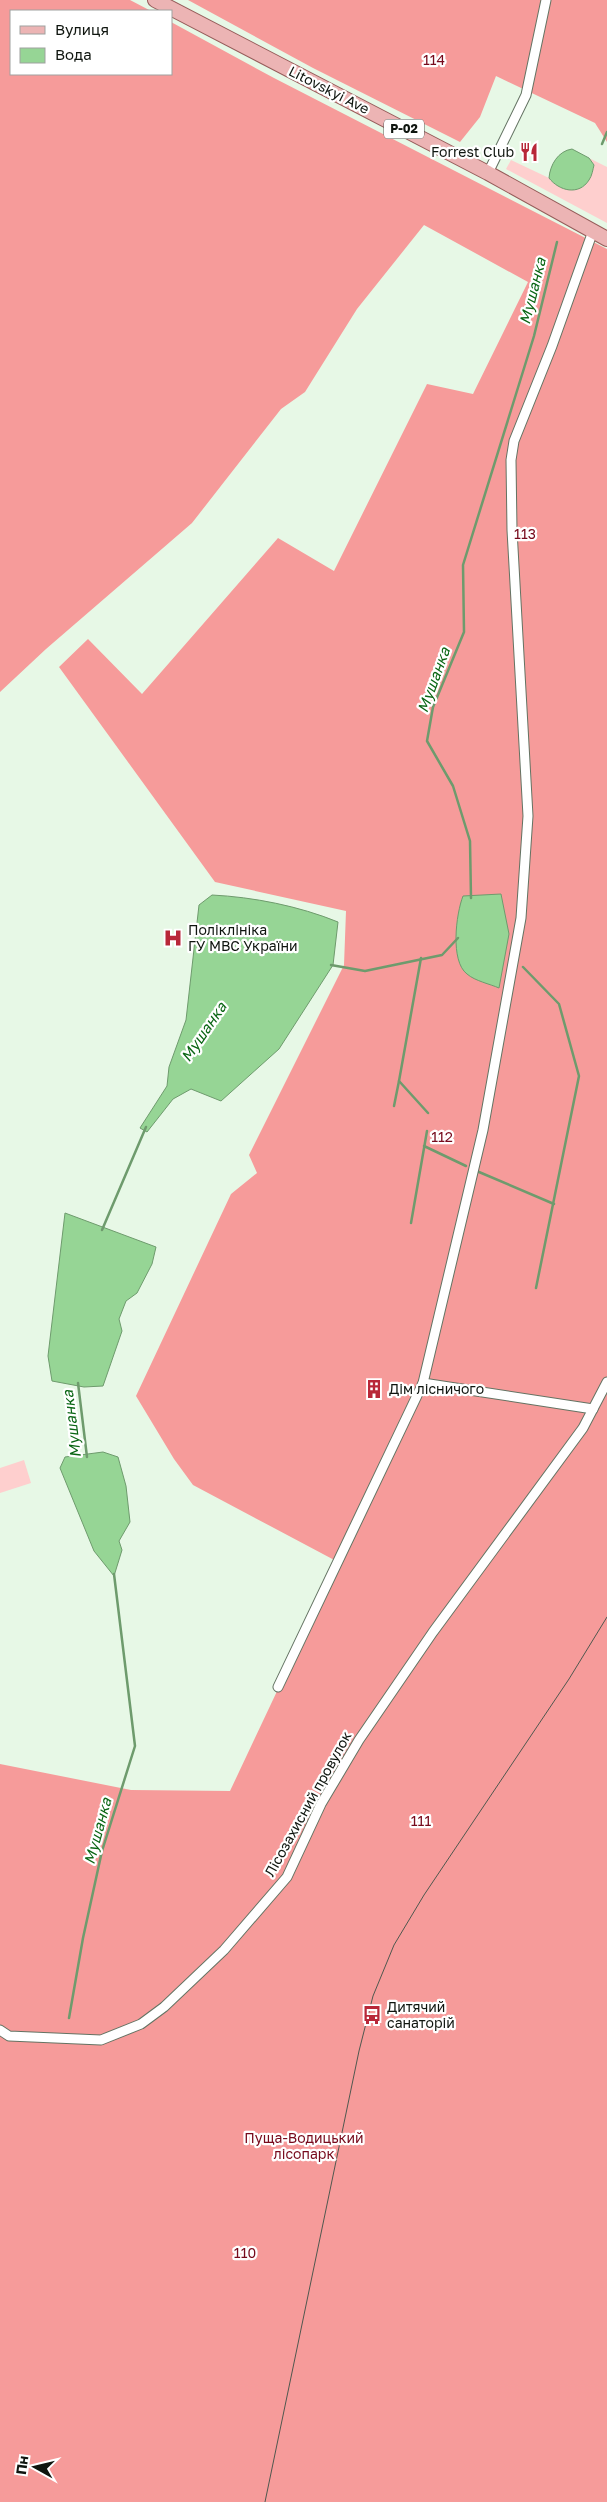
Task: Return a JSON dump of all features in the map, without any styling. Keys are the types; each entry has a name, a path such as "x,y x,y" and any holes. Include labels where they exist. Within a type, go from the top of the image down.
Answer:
{"main road":[{"name":"Litovskyi Ave","path":"155,0 488,173 607,239"}],"street":[{"path":"488,173 526,95 546,0"},
{"path":"278,1687 423,1383 483,1130 521,918 528,816 512,530 511,460 514,441 552,346 593,231"},
{"name":"Лісозахисний провулок","path":"0,2030 8,2036 100,2040 141,2024 164,2007 224,1950 287,1877 321,1804 359,1740 433,1632 583,1428 607,1382"},
{"path":"423,1383 593,1409"}],"shaded area":[{"path":"589,158 607,167 607,223 506,169 511,160 549,178 556,184 575,189 584,186 590,178 594,165"},
{"path":"24,1460 31,1483 0,1493 0,1468"}],"green space":[{"name":"Пуща-Водицький лісопарк","path":"0,0 130,0 149,10 10,10 10,75 172,75 172,23 274,78 607,249 607,2502 0,2502 0,1764 131,1790 230,1791 338,1562 193,1485 174,1459 136,1396 231,1194 257,1173 249,1155 344,965 346,911 215,882 59,667 88,639 142,694 278,538 334,571 427,384 473,394 528,282 424,225 357,309 305,392 281,409 192,523 46,649 0,692"},
{"name":"114","path":"188,0 607,0 607,142 595,123 496,76 480,117 460,142 313,68"}],"water":[{"path":"572,149 589,158 594,165 591,177 585,185 575,190 569,190 558,186 549,178 551,168 556,159 567,150"},
{"path":"501,894 509,934 499,988 474,979 467,974 458,959 456,937 458,914 463,896"},
{"path":"212,895 276,903 308,911 338,922 333,965 279,1049 221,1101 191,1089 173,1099 147,1132 140,1128 167,1086 169,1067 186,1020 199,905"},
{"path":"65,1213 156,1247 152,1264 137,1293 126,1301 119,1319 122,1331 103,1386 84,1387 52,1381 48,1356"},
{"path":"103,1452 118,1457 126,1486 130,1522 119,1541 122,1550 114,1576 94,1551 60,1468 65,1457"}],"waterway":[{"name":"Мушанка","path":"602,144 607,132"},
{"name":"Мушанка","path":"471,898 470,841 453,786 427,741 433,707 464,632 463,565 534,336 557,242"},
{"name":"Мушанка","path":"331,965 365,971 442,955 458,938"},
{"path":"421,958 399,1081 428,1113"},
{"path":"523,967 559,1004 579,1076 536,1288"},
{"path":"394,1106 399,1081"},
{"name":"Мушанка","path":"102,1230 146,1127"},
{"path":"411,1223 427,1131"},
{"path":"424,1146 466,1166"},
{"path":"479,1172 554,1204"},
{"name":"Мушанка","path":"78,1383 87,1457"},
{"name":"Мушанка","path":"69,2018 83,1938 102,1851 135,1746 114,1574"}],"tram line":[{"path":"265,2502 359,2051 373,1996 394,1945 424,1895 569,1679 607,1617"}],"place":[{"name":"Forrest Club","path":"529,152"},
{"name":"Поліклініка ГУ МВС України","path":"173,938"},
{"name":"Дім лісничого","path":"374,1389"},
{"name":"Дитячий санаторій","path":"372,2015"}],"park label":[{"name":"113","path":"525,534"},
{"name":"112","path":"442,1137"},
{"name":"111","path":"421,1821"},
{"name":"110","path":"245,2253"}]}
